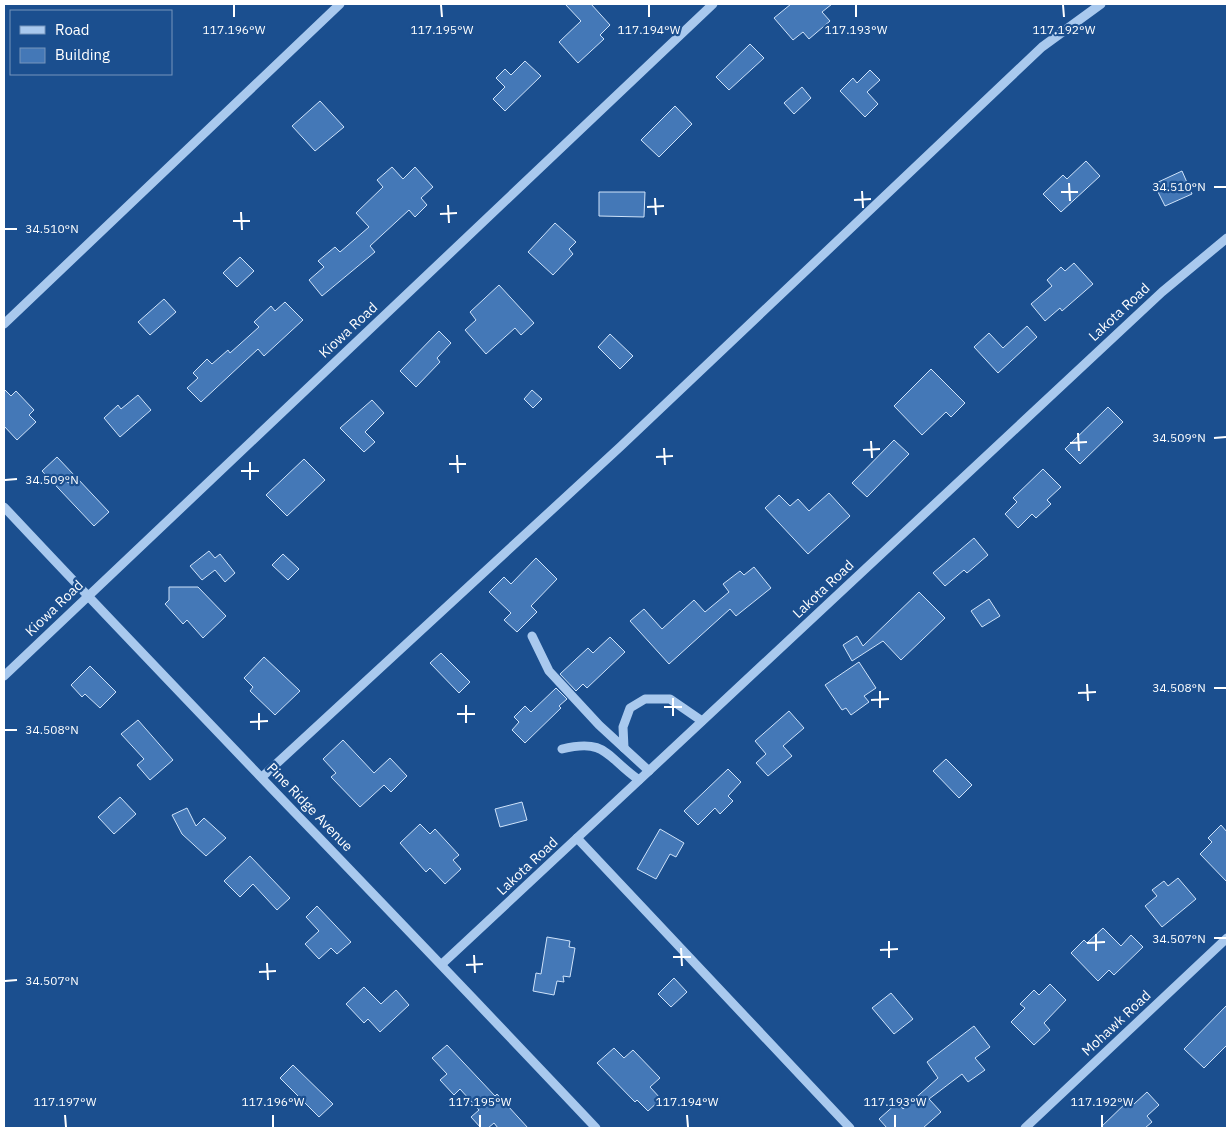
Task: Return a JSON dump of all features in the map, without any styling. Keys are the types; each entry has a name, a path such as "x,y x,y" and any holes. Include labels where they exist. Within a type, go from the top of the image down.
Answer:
{"street":[{"path":"4,324 340,4"},
{"name":"Kiowa Road","path":"4,676 713,4"},
{"path":"262,777 620,447 1042,46 1101,4"},
{"name":"Lakota Road","path":"442,964 1162,292 1227,238"},
{"name":"Pine Ridge Avenue","path":"4,506 87,596 442,964 596,1128"},
{"path":"532,636 549,671 599,725 649,770"},
{"path":"624,748 623,727 630,708 645,699 670,699 702,721"},
{"path":"562,749 580,744 594,746 606,751 626,771 639,780"},
{"path":"577,838 850,1128"},
{"name":"Mohawk Road","path":"1024,1128 1227,938"}],"building":[{"path":"565,4 591,4 610,25 600,35 604,39 578,63 559,42 581,21"},
{"path":"791,4 832,4 822,12 830,21 809,39 803,32 793,40 774,18"},
{"path":"750,44 764,58 729,90 716,77"},
{"path":"525,61 541,76 505,111 493,99 505,87 496,78 505,69 511,75"},
{"path":"870,70 880,80 867,92 878,104 865,117 840,91 853,78 857,83"},
{"path":"802,87 811,98 794,114 784,103"},
{"path":"320,101 344,127 315,151 292,126"},
{"path":"675,106 692,124 659,157 641,140"},
{"path":"1086,161 1100,176 1061,212 1043,194 1063,175 1067,179"},
{"path":"392,167 403,179 415,167 433,187 421,198 427,205 415,217 409,210 370,246 375,252 322,296 309,280 324,267 318,261 335,247 340,252 369,227 356,213 383,187 377,180"},
{"path":"1182,171 1192,194 1165,206 1154,184"},
{"path":"599,192 645,192 644,217 599,216"},
{"path":"555,223 576,242 569,249 573,254 553,275 528,252"},
{"path":"240,257 254,271 237,287 223,273"},
{"path":"1074,263 1093,284 1062,311 1060,308 1045,321 1031,304 1052,286 1047,280 1061,267 1065,271"},
{"path":"499,285 534,323 521,335 515,328 486,354 465,330 476,320 470,312"},
{"path":"164,299 176,312 150,335 138,322"},
{"path":"285,302 303,320 264,356 258,349 201,402 187,388 198,378 193,373 207,359 212,364 228,350 230,353 259,327 254,322 271,306 275,311"},
{"path":"1027,326 1037,337 998,373 974,347 989,333 1003,348"},
{"path":"439,331 451,343 437,358 440,362 416,387 400,371"},
{"path":"610,334 633,356 620,369 598,347"},
{"path":"931,369 965,403 951,417 946,412 922,435 894,406"},
{"path":"4,389 11,396 16,391 34,410 29,415 36,422 17,440 4,426"},
{"path":"532,390 542,399 533,408 524,399"},
{"path":"138,395 151,410 120,437 104,418 118,405 121,409"},
{"path":"372,400 384,413 365,432 375,442 364,452 340,428"},
{"path":"1108,407 1123,422 1080,464 1065,449"},
{"path":"894,440 909,454 867,497 852,483"},
{"path":"57,457 74,475 67,481 68,483 77,478 109,512 94,526 42,471"},
{"path":"304,459 325,480 287,516 266,495"},
{"path":"1043,469 1061,487 1047,500 1051,504 1036,518 1032,514 1018,528 1005,514 1017,502 1013,498"},
{"path":"829,493 850,516 808,554 765,508 779,495 790,506 798,499 809,511"},
{"path":"974,538 988,555 967,573 964,570 945,586 933,573"},
{"path":"209,551 215,558 220,554 235,573 225,582 215,570 202,580 190,566"},
{"path":"283,554 299,569 288,580 272,565"},
{"path":"536,558 557,579 531,606 537,612 517,632 504,620 511,613 489,592 504,577 511,584"},
{"path":"754,567 771,588 736,616 730,609 669,664 630,621 644,609 662,629 694,600 705,612 729,592 723,584 740,571 744,575"},
{"path":"169,587 198,587 226,616 203,638 187,620 183,624 165,604 169,600"},
{"path":"919,592 945,618 901,660 883,641 852,661 843,645 857,636 863,646"},
{"path":"989,599 1000,616 982,627 971,611"},
{"path":"610,637 625,652 587,688 583,684 576,691 560,674 588,648 593,653"},
{"path":"441,653 470,682 459,693 430,663"},
{"path":"264,657 300,691 275,715 250,691 253,687 244,678"},
{"path":"859,662 876,688 864,696 869,702 851,715 846,708 842,710 825,685"},
{"path":"90,666 116,692 100,708 85,694 82,697 71,685"},
{"path":"556,688 567,699 559,706 561,708 525,743 512,730 519,722 514,717 525,706 531,712"},
{"path":"789,711 804,728 783,746 792,756 768,776 756,763 766,754 755,741"},
{"path":"138,720 173,760 150,780 137,765 144,759 121,734"},
{"path":"343,740 374,773 390,758 407,776 391,792 384,785 360,807 331,777 336,773 323,759"},
{"path":"946,759 972,785 959,798 933,771"},
{"path":"728,769 741,782 728,796 733,801 720,814 715,808 698,825 684,811"},
{"path":"120,797 136,814 114,834 98,817"},
{"path":"522,802 527,820 500,827 495,809"},
{"path":"187,808 196,826 204,818 226,838 206,856 182,834 172,815"},
{"path":"420,824 430,834 435,829 459,855 453,860 461,869 445,884 430,868 426,872 400,843"},
{"path":"1221,825 1227,832 1227,882 1200,854 1212,842 1208,838"},
{"path":"660,829 684,843 676,857 670,854 656,879 637,869"},
{"path":"250,856 290,898 277,910 253,884 240,897 224,881"},
{"path":"1178,878 1196,899 1162,927 1145,906 1157,896 1152,890 1164,881 1168,886"},
{"path":"317,906 351,942 337,954 331,948 319,959 305,944 319,931 306,917"},
{"path":"1103,928 1121,946 1131,935 1143,947 1114,975 1109,970 1098,981 1071,953 1084,940 1087,943"},
{"path":"547,937 570,941 569,947 575,948 570,977 563,976 564,982 557,981 554,995 533,991 536,973 541,974"},
{"path":"674,978 687,992 671,1007 658,994"},
{"path":"1050,984 1066,1000 1044,1023 1050,1030 1034,1045 1011,1022 1025,1008 1020,1004 1034,990 1039,995"},
{"path":"364,987 381,1004 396,990 409,1005 380,1032 368,1019 364,1023 346,1004"},
{"path":"891,993 913,1019 894,1034 872,1008"},
{"path":"1227,1005 1227,1045 1204,1068 1184,1049"},
{"path":"974,1026 990,1047 975,1058 985,1070 968,1082 962,1074 929,1099 941,1112 923,1128 887,1128 879,1119 898,1102 903,1109 938,1078 927,1062"},
{"path":"447,1045 495,1096 497,1094 528,1128 498,1128 494,1123 488,1128 481,1128 471,1117 479,1110 460,1089 454,1095 440,1080 447,1074 432,1058"},
{"path":"614,1048 624,1058 633,1050 660,1078 650,1087 661,1099 648,1111 637,1100 635,1102 597,1063"},
{"path":"293,1065 333,1104 319,1117 280,1078"},
{"path":"1147,1092 1159,1105 1147,1116 1152,1122 1145,1128 1100,1128 1130,1099 1134,1104"}]}
